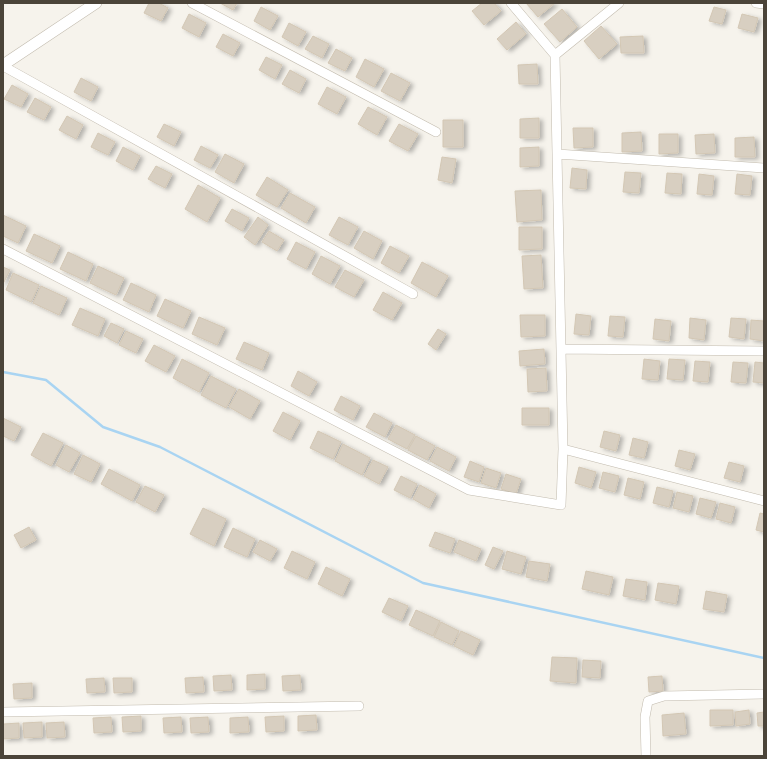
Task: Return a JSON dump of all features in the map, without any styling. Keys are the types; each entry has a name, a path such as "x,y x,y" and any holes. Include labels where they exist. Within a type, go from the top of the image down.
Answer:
{"street":[{"path":"96,3 3,66 413,294"},
{"path":"192,3 436,132"},
{"path":"3,249 469,490 561,505 561,349 555,55 511,3"},
{"path":"555,55 619,3"},
{"path":"756,3 764,4"},
{"path":"557,154 764,168"},
{"path":"561,349 764,351"},
{"path":"562,449 764,501"},
{"path":"646,756 645,717 648,701 664,696 764,694"},
{"path":"3,712 359,706"}],"building":[{"path":"149,3 159,3 168,8 161,21 144,13"},
{"path":"220,3 237,3 233,10"},
{"path":"482,3 494,3 501,11 484,25 472,11"},
{"path":"526,3 555,3 538,17"},
{"path":"261,7 278,16 270,30 254,21"},
{"path":"714,7 726,10 722,24 709,21"},
{"path":"562,9 577,27 560,42 544,24"},
{"path":"189,14 206,23 199,37 182,28"},
{"path":"742,14 758,18 754,32 738,28"},
{"path":"516,22 526,34 507,50 497,39"},
{"path":"289,23 306,32 298,46 282,37"},
{"path":"601,26 617,44 599,59 584,41"},
{"path":"223,34 240,43 233,56 216,47"},
{"path":"313,36 329,44 322,58 305,49"},
{"path":"643,36 644,53 621,53 620,37"},
{"path":"336,49 352,58 345,71 328,63"},
{"path":"266,57 282,65 275,79 259,70"},
{"path":"365,59 384,69 374,87 356,77"},
{"path":"537,64 538,84 519,84 518,65"},
{"path":"290,70 306,79 299,93 282,84"},
{"path":"391,73 410,83 400,101 381,91"},
{"path":"81,78 98,87 91,101 74,92"},
{"path":"12,85 28,94 21,107 4,99"},
{"path":"327,87 346,97 337,114 318,104"},
{"path":"35,98 51,107 44,120 27,112"},
{"path":"368,107 387,117 377,135 358,124"},
{"path":"67,116 83,125 76,139 59,130"},
{"path":"539,118 539,138 520,138 520,119"},
{"path":"443,120 463,120 463,147 443,147"},
{"path":"164,124 181,132 174,146 157,137"},
{"path":"399,124 418,134 408,151 389,141"},
{"path":"573,128 593,128 593,147 574,148"},
{"path":"641,132 642,151 622,152 622,133"},
{"path":"98,133 115,142 108,155 91,147"},
{"path":"659,134 678,134 678,153 659,154"},
{"path":"714,134 715,153 696,154 695,135"},
{"path":"754,137 755,157 735,157 735,138"},
{"path":"201,146 218,155 210,168 194,160"},
{"path":"123,147 140,156 133,170 116,161"},
{"path":"539,147 539,166 520,167 520,148"},
{"path":"225,154 244,164 234,183 215,172"},
{"path":"442,157 456,159 452,183 438,180"},
{"path":"156,166 172,174 165,188 148,179"},
{"path":"572,168 587,170 586,189 570,188"},
{"path":"625,172 641,173 639,193 623,192"},
{"path":"667,173 682,174 681,194 665,193"},
{"path":"699,174 714,176 712,195 697,194"},
{"path":"737,174 752,176 750,195 735,194"},
{"path":"267,177 288,190 277,207 256,195"},
{"path":"198,185 220,198 207,222 185,209"},
{"path":"541,190 542,220 517,222 515,191"},
{"path":"290,193 315,207 306,223 281,208"},
{"path":"232,209 249,218 242,231 225,221"},
{"path":"3,215 26,226 18,243 3,236"},
{"path":"258,217 268,225 255,245 244,237"},
{"path":"339,217 358,227 348,245 329,235"},
{"path":"519,227 542,227 542,249 519,250"},
{"path":"269,231 284,240 277,251 262,242"},
{"path":"364,231 382,241 373,259 354,248"},
{"path":"34,234 60,246 52,263 26,251"},
{"path":"296,242 315,252 306,269 287,259"},
{"path":"390,246 409,256 399,273 381,263"},
{"path":"68,252 93,264 86,281 60,269"},
{"path":"541,255 543,288 524,289 522,256"},
{"path":"321,256 340,266 330,284 312,274"},
{"path":"422,262 448,276 436,297 411,283"},
{"path":"98,266 124,278 116,295 90,283"},
{"path":"3,267 10,270 3,284"},
{"path":"345,270 364,280 354,297 335,287"},
{"path":"13,273 39,285 31,302 6,290"},
{"path":"131,283 156,295 149,312 123,300"},
{"path":"41,286 67,298 59,315 33,303"},
{"path":"383,292 402,303 392,320 373,310"},
{"path":"165,299 191,311 183,328 157,316"},
{"path":"80,308 105,319 98,336 72,325"},
{"path":"576,314 591,316 589,335 574,334"},
{"path":"520,315 545,315 545,336 521,337"},
{"path":"610,316 625,317 623,337 608,336"},
{"path":"199,317 225,328 217,345 192,334"},
{"path":"690,318 706,320 704,340 689,338"},
{"path":"731,318 746,319 744,339 729,337"},
{"path":"655,319 671,321 669,341 653,339"},
{"path":"751,320 764,321 764,341 750,339"},
{"path":"111,323 124,329 117,343 104,336"},
{"path":"438,329 446,334 436,350 428,344"},
{"path":"126,331 143,339 136,353 119,345"},
{"path":"244,342 269,353 262,370 236,359"},
{"path":"154,345 175,356 166,372 145,361"},
{"path":"544,349 545,364 520,366 519,351"},
{"path":"182,359 209,373 199,392 173,378"},
{"path":"644,359 660,361 658,380 642,379"},
{"path":"669,359 685,360 683,380 667,379"},
{"path":"695,361 710,362 708,382 693,381"},
{"path":"733,362 748,363 746,383 731,382"},
{"path":"755,362 764,363 764,383 753,382"},
{"path":"546,368 547,391 528,392 527,369"},
{"path":"298,371 317,382 309,396 291,386"},
{"path":"211,376 236,389 226,408 201,395"},
{"path":"239,389 260,401 250,419 229,407"},
{"path":"341,396 360,406 353,420 334,410"},
{"path":"522,408 549,408 549,425 522,425"},
{"path":"283,412 300,421 290,440 273,431"},
{"path":"374,413 392,423 385,437 366,427"},
{"path":"3,418 21,427 14,441 3,436"},
{"path":"396,425 415,435 407,449 388,439"},
{"path":"318,431 341,442 333,459 310,448"},
{"path":"604,431 620,435 616,451 600,447"},
{"path":"43,433 63,443 51,466 31,455"},
{"path":"416,436 435,446 427,460 408,450"},
{"path":"633,438 648,442 644,458 629,455"},
{"path":"343,444 370,458 362,475 335,461"},
{"path":"66,445 80,453 69,472 56,465"},
{"path":"437,447 456,457 449,471 430,461"},
{"path":"679,450 695,454 690,470 675,466"},
{"path":"83,455 100,464 91,482 74,474"},
{"path":"373,460 388,467 379,484 364,476"},
{"path":"470,461 484,467 479,482 464,477"},
{"path":"729,462 744,466 740,482 724,478"},
{"path":"579,467 596,472 591,488 575,483"},
{"path":"486,468 501,473 496,488 481,483"},
{"path":"109,469 140,485 132,501 101,484"},
{"path":"603,472 619,476 615,492 599,488"},
{"path":"506,474 521,479 516,494 501,489"},
{"path":"401,476 417,484 410,498 394,490"},
{"path":"628,478 644,482 640,499 624,495"},
{"path":"420,485 436,494 429,508 413,499"},
{"path":"145,486 164,495 155,512 136,502"},
{"path":"657,487 673,491 669,507 653,503"},
{"path":"677,492 693,496 689,512 673,508"},
{"path":"700,498 716,502 711,518 696,514"},
{"path":"720,503 735,507 731,523 716,519"},
{"path":"203,508 226,519 214,546 190,534"},
{"path":"760,513 764,514 764,532 756,530"},
{"path":"29,527 36,540 21,548 14,535"},
{"path":"233,528 255,539 247,557 224,547"},
{"path":"435,532 455,539 450,553 429,546"},
{"path":"260,540 277,549 270,561 253,552"},
{"path":"459,540 481,549 476,561 454,552"},
{"path":"493,547 503,551 494,569 485,565"},
{"path":"292,551 315,562 307,579 284,568"},
{"path":"507,551 526,557 521,574 502,569"},
{"path":"529,561 550,564 547,581 526,577"},
{"path":"326,567 350,579 342,596 318,584"},
{"path":"586,571 613,577 609,595 582,589"},
{"path":"626,579 647,582 645,600 623,596"},
{"path":"658,583 679,586 676,604 655,600"},
{"path":"706,591 727,595 724,612 703,609"},
{"path":"389,598 408,606 401,621 382,612"},
{"path":"416,610 440,621 433,636 409,625"},
{"path":"441,622 459,631 452,645 434,637"},
{"path":"461,631 480,640 473,655 454,646"},
{"path":"552,657 577,658 576,683 550,681"},
{"path":"583,660 601,661 600,678 582,677"},
{"path":"265,674 265,689 247,690 247,675"},
{"path":"231,675 232,690 214,691 213,676"},
{"path":"300,675 301,690 283,691 282,676"},
{"path":"662,676 663,691 649,692 648,677"},
{"path":"203,677 204,692 186,693 185,678"},
{"path":"104,678 105,692 87,693 86,679"},
{"path":"113,678 132,678 132,692 114,693"},
{"path":"32,683 32,698 14,699 13,684"},
{"path":"710,710 733,710 733,725 710,726"},
{"path":"749,710 750,724 736,726 735,712"},
{"path":"764,712 764,726 758,726 757,713"},
{"path":"684,713 686,734 663,736 662,715"},
{"path":"316,715 317,730 298,731 298,716"},
{"path":"141,716 141,731 123,732 122,717"},
{"path":"284,716 284,731 266,732 265,717"},
{"path":"111,717 112,732 94,733 93,718"},
{"path":"181,717 182,732 164,733 163,718"},
{"path":"208,717 209,732 191,733 190,718"},
{"path":"248,717 249,732 230,733 230,718"},
{"path":"42,722 42,737 24,738 23,723"},
{"path":"64,722 65,737 47,738 46,723"},
{"path":"19,723 19,738 3,739 3,724"}],"waterway":[{"path":"3,372 46,380 103,427 160,447 423,583 764,658"}]}
